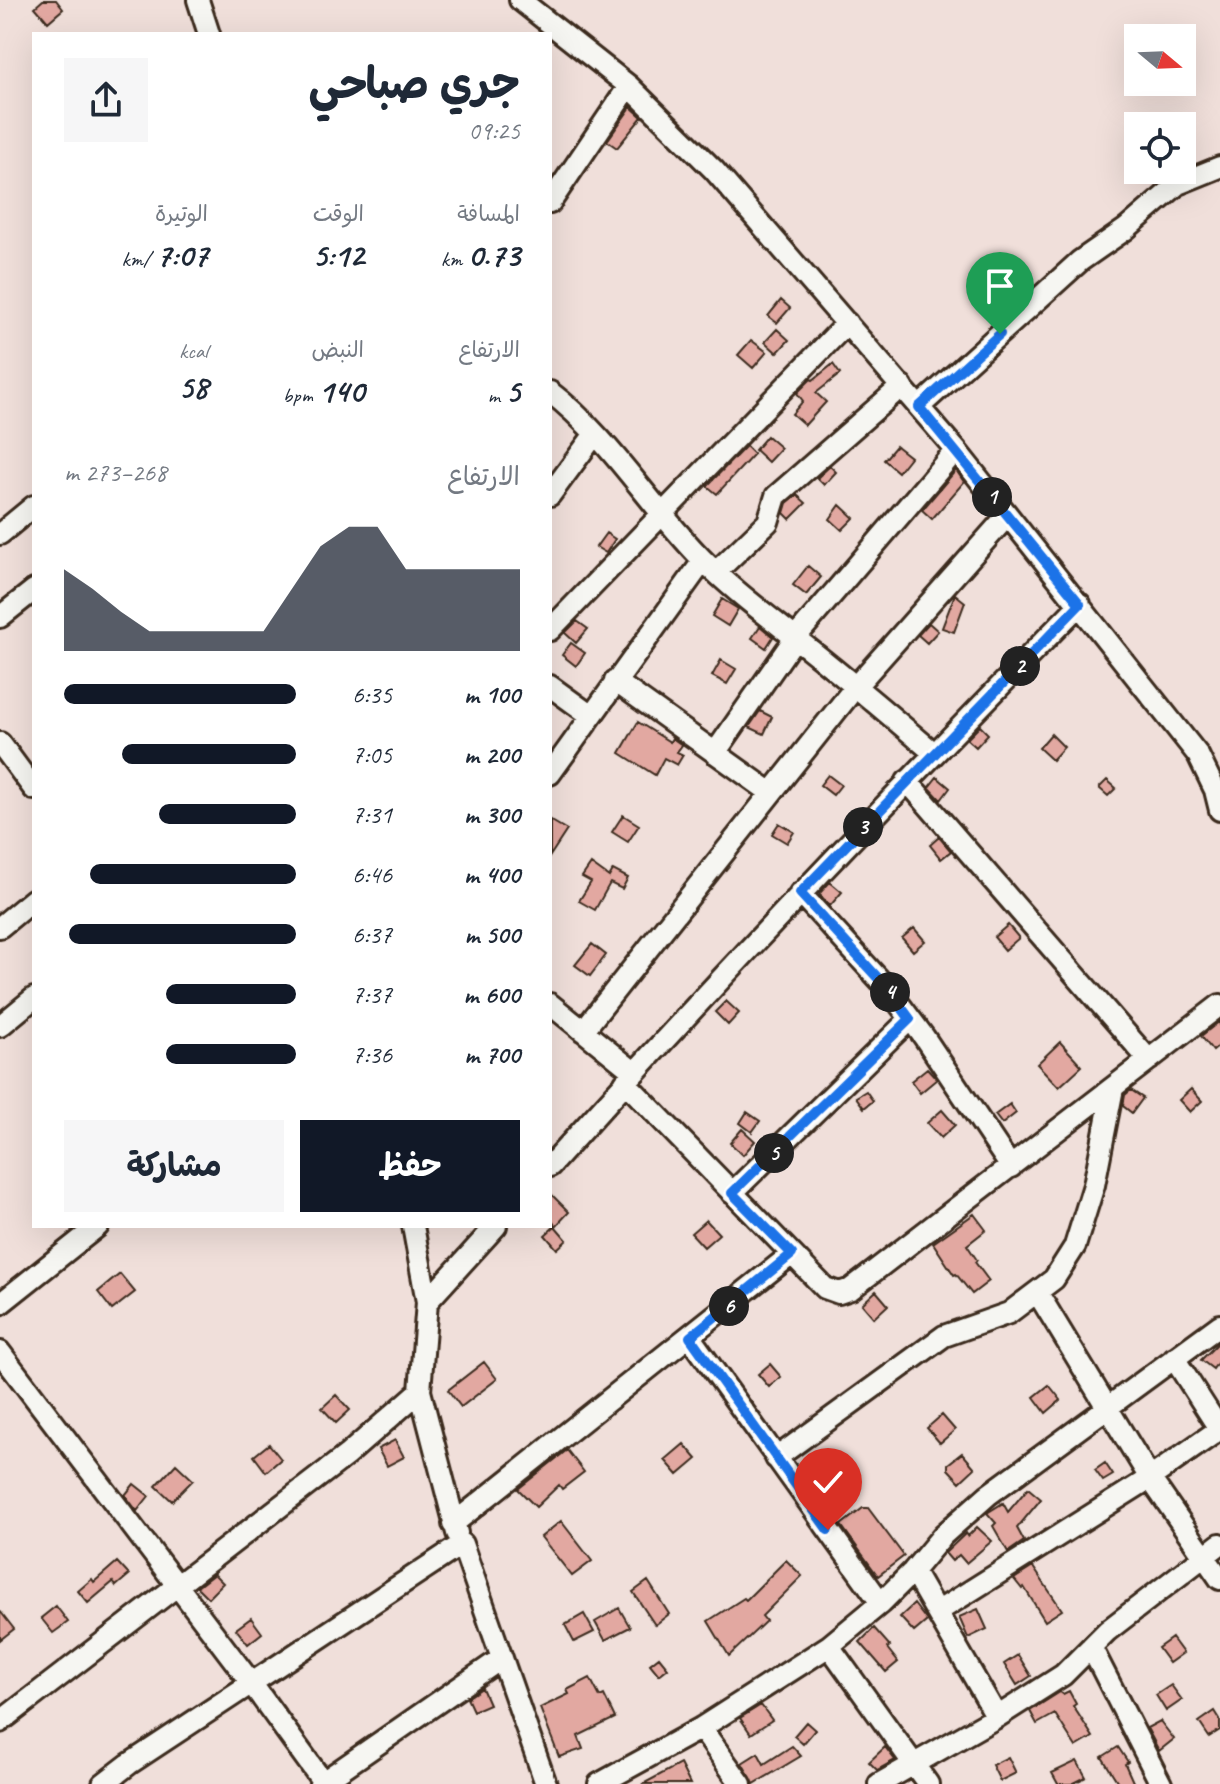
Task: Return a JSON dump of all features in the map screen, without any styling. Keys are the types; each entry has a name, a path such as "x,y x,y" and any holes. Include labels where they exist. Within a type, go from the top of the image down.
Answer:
{"street":[{"path":"198,0 208,32"},
{"path":"520,0 629,86 714,170 902,386 1080,604 1198,755 1215,790 1220,810"},
{"path":"552,200 629,86"},
{"path":"919,407 1080,261 1126,229 1178,184 1220,167"},
{"path":"552,628 847,323"},
{"path":"552,771 615,681 710,566 768,522 776,496 902,386"},
{"path":"552,397 595,434 660,516 710,566 934,753"},
{"path":"552,492 595,434"},
{"path":"715,753 795,638 956,450"},
{"path":"0,534 32,508"},
{"path":"583,1031 856,686 1007,516"},
{"path":"0,617 32,592"},
{"path":"552,1164 800,893 1080,604"},
{"path":"615,681 770,792"},
{"path":"552,687 590,715"},
{"path":"0,743 32,786"},
{"path":"907,781 1149,1060"},
{"path":"800,893 888,989 1011,1167"},
{"path":"0,927 32,901"},
{"path":"0,1026 32,1000"},
{"path":"552,1006 630,1077 732,1193 825,1288 839,1293 851,1289 1220,1005"},
{"path":"732,1193 910,1019"},
{"path":"776,1458 944,1336 1009,1313 1054,1279 1075,1246 1094,1185 1113,1088"},
{"path":"0,1304 95,1228"},
{"path":"413,1228 427,1302 420,1391 453,1524 546,1784"},
{"path":"427,1302 494,1228"},
{"path":"453,1524 792,1254"},
{"path":"1037,1292 1150,1478 1220,1579"},
{"path":"599,1784 701,1728 829,1646 881,1603 943,1535 988,1495 1220,1325"},
{"path":"690,1337 881,1603"},
{"path":"0,1352 252,1684 322,1783 502,1658"},
{"path":"937,1612 1150,1478 1220,1429 1174,1358"},
{"path":"0,1722 347,1455 420,1391"},
{"path":"103,1784 462,1544"},
{"path":"879,1784 916,1765 1063,1675 1107,1631 1220,1544"},
{"path":"913,1571 997,1717"},
{"path":"829,1646 928,1784"},
{"path":"1091,1647 1161,1784"},
{"path":"701,1728 741,1784"}],"building":[{"path":"43,0 56,0 63,9 48,22 35,7"},
{"path":"631,107 642,117 617,148 607,141"},
{"path":"781,300 790,308 777,323 768,316"},
{"path":"777,329 789,340 777,353 765,342"},
{"path":"751,340 767,352 753,368 738,355"},
{"path":"833,364 840,374 816,393 826,402 805,425 792,414 803,401 797,393"},
{"path":"767,436 781,448 768,462 755,450"},
{"path":"746,446 754,454 717,494 707,486"},
{"path":"896,446 910,457 898,472 884,460"},
{"path":"830,466 836,472 824,485 817,478"},
{"path":"956,470 964,482 932,519 922,510"},
{"path":"797,495 806,503 790,519 784,513 787,503"},
{"path":"840,505 854,518 842,530 830,519"},
{"path":"606,533 615,539 606,553 596,547"},
{"path":"808,566 821,577 806,595 793,585"},
{"path":"955,594 965,602 954,632 942,628"},
{"path":"722,599 738,609 728,626 712,616"},
{"path":"577,621 588,629 576,643 565,633"},
{"path":"929,623 938,631 927,643 918,635"},
{"path":"760,626 773,637 766,648 752,638"},
{"path":"571,643 585,653 576,666 562,655"},
{"path":"721,660 736,669 727,684 712,676"},
{"path":"760,711 772,717 764,734 749,727"},
{"path":"638,722 670,742 672,738 682,745 677,752 683,755 677,765 664,758 655,775 620,753"},
{"path":"980,726 988,734 976,747 967,739"},
{"path":"1051,734 1064,747 1052,760 1039,748"},
{"path":"828,775 841,785 833,795 820,785"},
{"path":"937,777 950,788 941,800 929,787"},
{"path":"1107,780 1116,788 1108,796 1099,788"},
{"path":"623,815 639,825 628,842 612,832"},
{"path":"552,821 567,830 552,853"},
{"path":"779,823 794,832 787,843 772,834"},
{"path":"939,837 951,851 941,859 930,845"},
{"path":"591,864 609,877 613,870 628,878 622,889 610,883 595,910 579,901 591,882 582,877"},
{"path":"830,882 842,892 830,906 819,894"},
{"path":"1008,925 1019,938 1005,950 994,937"},
{"path":"914,928 925,941 913,951 902,938"},
{"path":"592,944 606,955 590,976 575,965"},
{"path":"726,1001 739,1013 728,1025 715,1012"},
{"path":"1220,1021 1220,1045 1213,1051 1201,1036"},
{"path":"1060,1042 1082,1066 1059,1087 1037,1064"},
{"path":"927,1068 937,1079 920,1093 911,1081"},
{"path":"1191,1089 1202,1101 1190,1112 1179,1100"},
{"path":"1131,1090 1143,1098 1132,1113 1123,1106 1125,1095"},
{"path":"866,1091 873,1101 864,1108 856,1097"},
{"path":"1010,1104 1016,1113 1002,1124 995,1115"},
{"path":"942,1110 955,1125 941,1138 927,1123"},
{"path":"747,1112 760,1121 752,1132 740,1123"},
{"path":"742,1129 755,1141 743,1155 730,1143"},
{"path":"552,1195 569,1212 556,1226 552,1221"},
{"path":"974,1214 986,1230 967,1245 989,1281 972,1294 954,1275 933,1243"},
{"path":"706,1220 719,1234 704,1247 691,1233"},
{"path":"555,1226 567,1240 557,1249 545,1235"},
{"path":"120,1274 135,1292 112,1310 98,1292"},
{"path":"876,1291 888,1305 874,1318 862,1304"},
{"path":"1220,1341 1220,1359 1213,1369 1201,1360"},
{"path":"484,1362 497,1379 461,1407 448,1390"},
{"path":"770,1364 781,1377 769,1387 758,1374"},
{"path":"1049,1385 1061,1400 1046,1413 1034,1397"},
{"path":"336,1395 350,1410 336,1423 322,1408"},
{"path":"942,1415 955,1430 940,1443 927,1428"},
{"path":"395,1440 404,1457 387,1466 378,1449"},
{"path":"269,1444 281,1459 266,1472 254,1456"},
{"path":"684,1444 697,1459 678,1475 665,1460"},
{"path":"567,1450 584,1472 562,1489 559,1485 536,1507 518,1489"},
{"path":"962,1453 975,1468 960,1482 948,1469 948,1464"},
{"path":"1105,1463 1113,1475 1103,1481 1095,1470"},
{"path":"176,1464 193,1480 172,1501 156,1486"},
{"path":"848,1479 853,1489 834,1500 829,1489"},
{"path":"134,1484 149,1496 137,1511 125,1495"},
{"path":"1028,1488 1041,1499 1017,1528 1024,1541 1008,1552 993,1526 996,1523 987,1513 1003,1503 1008,1512"},
{"path":"863,1508 868,1508 904,1556 878,1576 841,1525"},
{"path":"561,1521 592,1561 572,1576 541,1537"},
{"path":"977,1527 992,1541 966,1563 959,1555 952,1561 945,1553"},
{"path":"786,1560 802,1576 762,1616 766,1621 729,1656 708,1621 744,1598 746,1600"},
{"path":"117,1562 129,1575 116,1586 113,1582 88,1603 78,1591"},
{"path":"1033,1567 1062,1610 1045,1621 1024,1587 1022,1589 1014,1579"},
{"path":"214,1574 223,1583 208,1598 197,1587"},
{"path":"648,1581 669,1614 655,1625 633,1592"},
{"path":"914,1604 927,1621 914,1632 900,1617"},
{"path":"56,1606 68,1622 53,1633 41,1618"},
{"path":"619,1608 630,1627 605,1640 595,1622"},
{"path":"978,1609 987,1629 968,1638 959,1617"},
{"path":"0,1611 14,1629 0,1640"},
{"path":"584,1614 594,1632 574,1642 565,1625"},
{"path":"251,1618 262,1633 248,1644 236,1629"},
{"path":"874,1628 890,1646 887,1648 898,1662 886,1672 860,1642"},
{"path":"1172,1638 1183,1653 1169,1663 1158,1648"},
{"path":"1018,1655 1031,1676 1017,1685 1004,1664"},
{"path":"659,1657 668,1668 659,1675 650,1664"},
{"path":"590,1678 600,1697 604,1695 615,1718 578,1736 583,1749 559,1757 540,1708 569,1694 567,1690"},
{"path":"1171,1685 1182,1700 1166,1711 1156,1695"},
{"path":"482,1688 489,1704 473,1711 467,1698"},
{"path":"1069,1691 1076,1704 1073,1706 1093,1737 1076,1747 1055,1714 1037,1724 1030,1711 1060,1692"},
{"path":"761,1705 772,1720 751,1734 740,1718"},
{"path":"1215,1711 1220,1719 1220,1730 1209,1737 1199,1722"},
{"path":"1160,1721 1174,1739 1159,1751 1147,1728"},
{"path":"806,1722 815,1730 803,1744 794,1736"},
{"path":"792,1746 801,1756 754,1784 742,1763 758,1753 764,1764"},
{"path":"885,1747 895,1760 877,1770 869,1762"},
{"path":"1118,1747 1128,1762 1125,1764 1134,1784 1119,1784 1102,1757"},
{"path":"1008,1757 1016,1773 1000,1781 992,1765"},
{"path":"1077,1761 1086,1777 1072,1784 1058,1784 1052,1773"},
{"path":"680,1764 690,1784 643,1784"}],"route":[{"path":"828,1530 690,1337 792,1254 732,1193 910,1019 888,989 800,893 1080,604 919,407 1000,334"}]}
